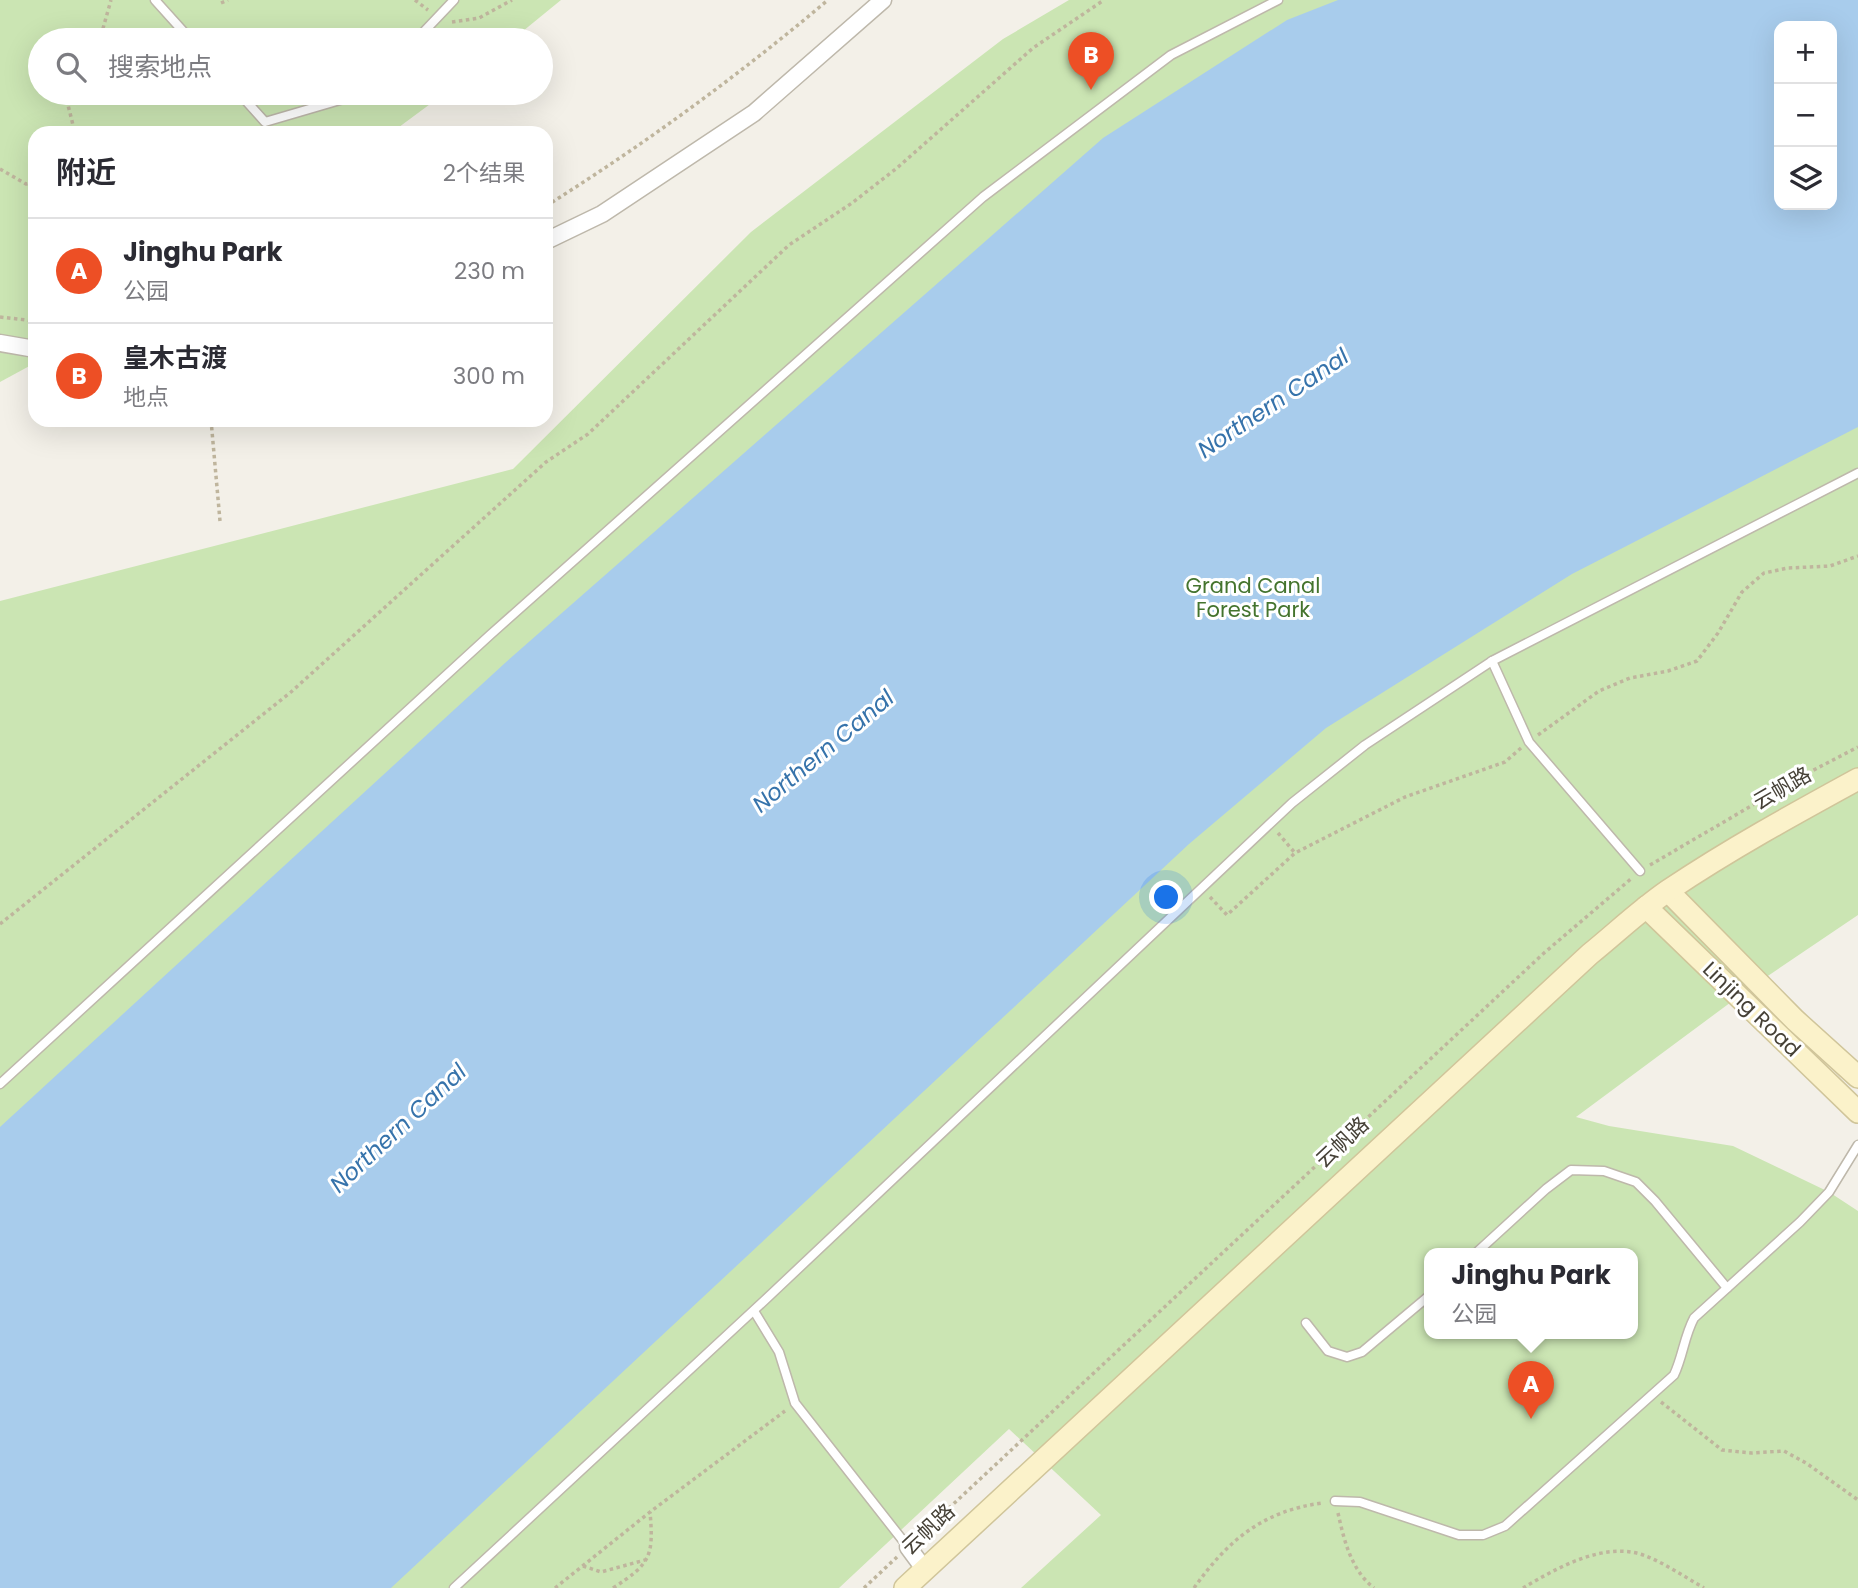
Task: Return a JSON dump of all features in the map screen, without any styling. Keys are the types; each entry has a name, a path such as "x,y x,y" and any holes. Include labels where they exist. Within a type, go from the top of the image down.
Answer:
{"street":[{"path":"553,238 602,214 754,113 883,0"},
{"path":"0,343 28,348"},
{"name":"云帆路","path":"905,1588 1580,964 1646,907 1769,828 1858,779"},
{"name":"Linjing Road","path":"1668,891 1795,1020 1858,1077"},
{"name":"Linjing Road","path":"1646,907 1858,1112"},
{"path":"908,1547 925,1570"}],"lane":[{"path":"155,0 180,28"},
{"path":"427,28 454,0"},
{"path":"0,1084 491,635 983,197 1171,55 1278,0"},
{"path":"250,105 265,122 323,105"},
{"path":"454,1588 754,1311 1270,823 1365,745 1492,661 1858,473"},
{"path":"1492,661 1528,742 1640,871"},
{"path":"1335,1501 1360,1502 1459,1535 1483,1535 1505,1526 1674,1375 1683,1355 1685,1335 1693,1318 1800,1222 1829,1192 1858,1145"},
{"path":"1481,1248 1571,1170 1604,1171 1636,1182 1727,1288"},
{"path":"1306,1323 1328,1351 1347,1357 1362,1352 1424,1300"},
{"path":"754,1311 779,1352 795,1404 908,1547"}],"path":[{"path":"103,28 111,0"},
{"path":"221,3 229,0"},
{"path":"415,0 443,22 479,18 512,0"},
{"path":"553,202 627,155 770,49 828,0"},
{"path":"0,923 291,692 546,462 588,435 789,245 852,203 897,168 1033,48 1104,0"},
{"path":"68,105 73,126"},
{"path":"0,169 28,184"},
{"path":"0,317 28,320"},
{"path":"212,427 220,521"},
{"name":"云帆路","path":"864,1588 1544,953 1640,871 1806,774 1858,747"},
{"path":"1270,823 1295,853"},
{"path":"1653,1395 1722,1450 1751,1453 1784,1451 1806,1463 1858,1500"},
{"path":"555,1588 650,1512 795,1404"},
{"path":"1194,1588 1208,1568 1239,1535 1271,1516 1308,1505 1335,1501 1353,1563 1374,1588"},
{"path":"613,1588 638,1572 653,1545 650,1512"},
{"path":"1523,1588 1567,1564 1597,1555 1621,1552 1644,1555 1704,1588"},
{"path":"583,1566 601,1572 645,1560"}],"green space":[{"path":"0,0 561,0 527,28 28,28 28,105 429,105 400,126 28,126 28,367 0,382"},
{"name":"Grand Canal Forest Park","path":"1069,0 1858,0 1858,915 1750,988 1576,1117 1609,1126 1733,1146 1829,1192 1858,1211 1858,1588 1021,1588 1101,1515 1009,1429 839,1588 0,1588 0,601 513,469 751,232 1003,39"}],"water":[{"name":"Northern Canal","path":"1338,0 1858,0 1858,427 1572,574 1326,728 1189,844 391,1588 0,1588 0,1127 505,663 1103,138 1287,20"}],"place":[{"name":"皇木古渡","path":"1091,90"},
{"name":"Jinghu Park","path":"1531,1419"}]}
